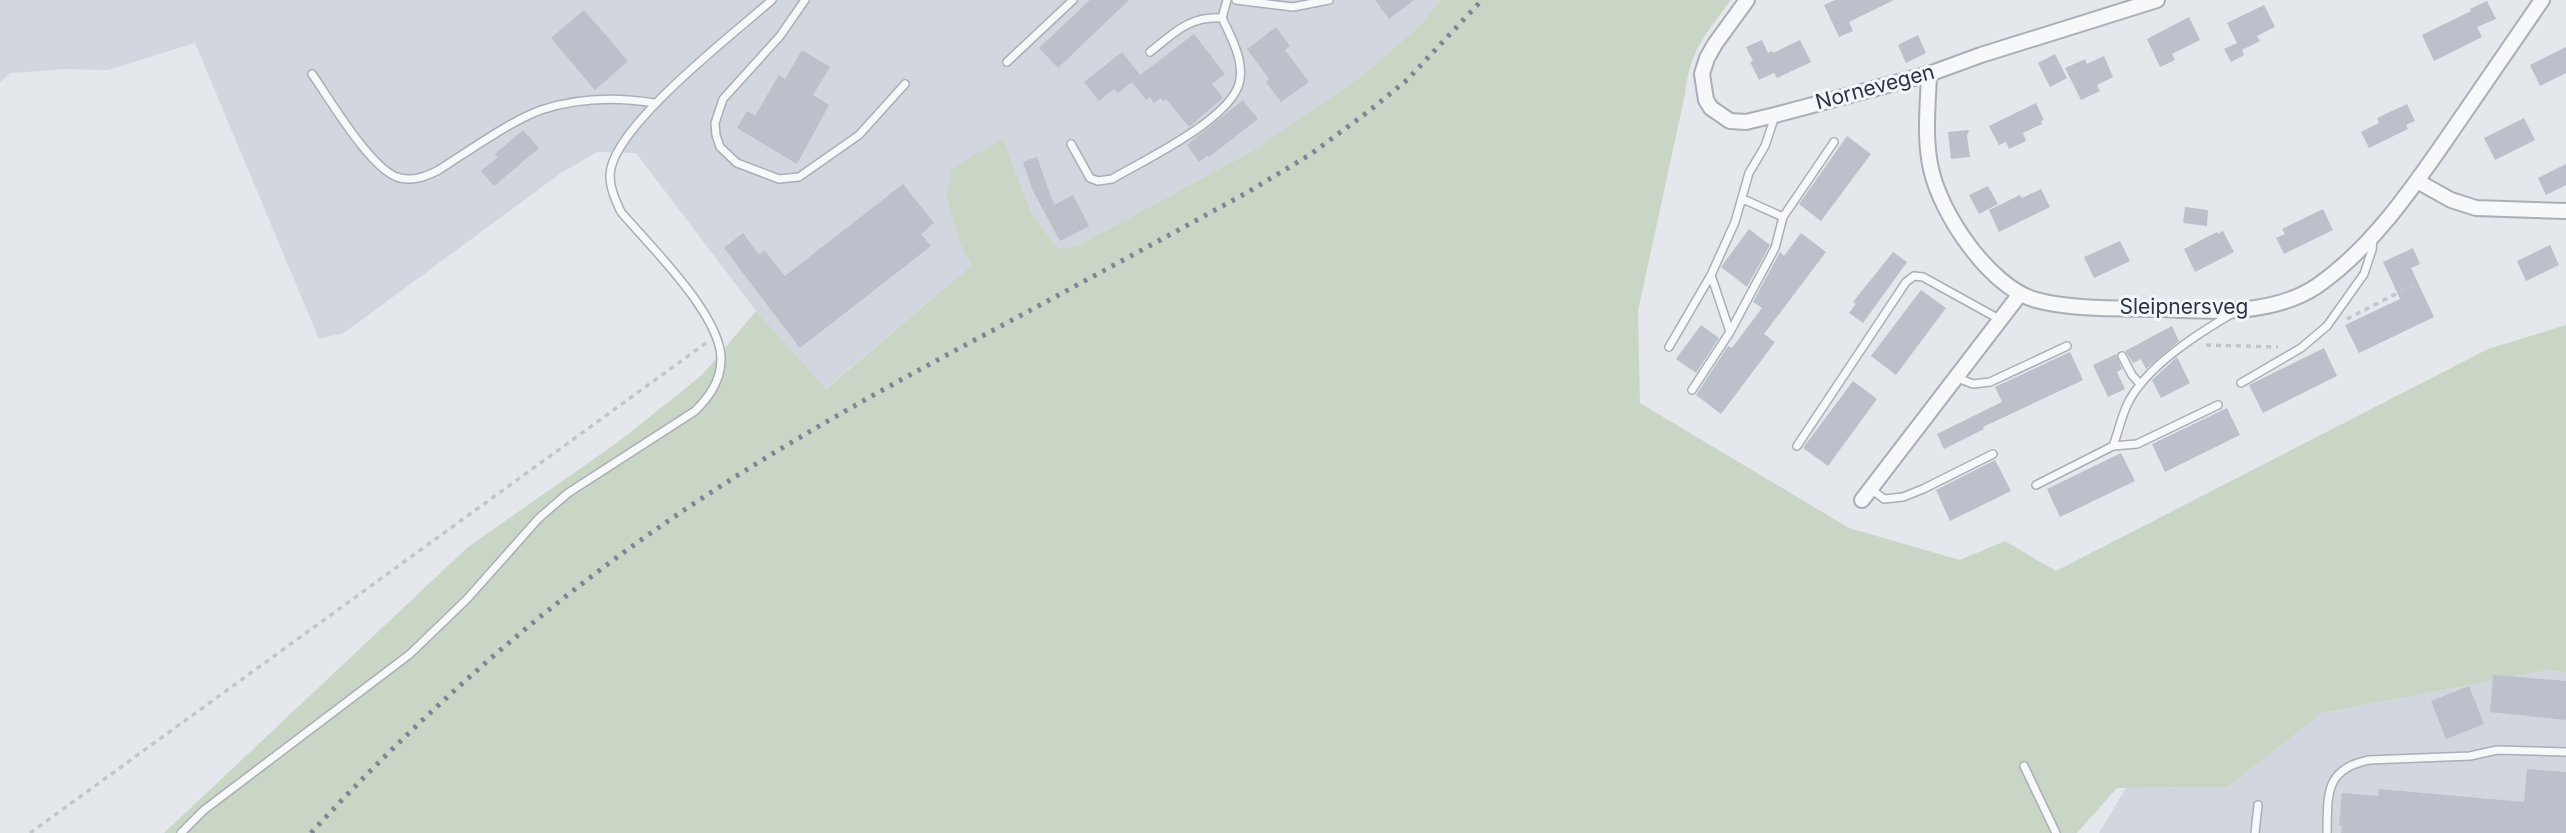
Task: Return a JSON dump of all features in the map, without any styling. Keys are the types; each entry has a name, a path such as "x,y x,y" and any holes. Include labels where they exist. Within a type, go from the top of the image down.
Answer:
{"street":[{"name":"Nornevegen","path":"1747,0 1706,58 1702,74 1706,100 1711,108 1730,121 1746,122 1929,74 2157,0"},
{"name":"Sleipnersveg","path":"1929,74 1928,148 1930,166 1940,197 1964,237 1986,265 2020,294 2037,300 2065,304 2194,311 2239,309 2288,300 2315,287 2339,268 2373,234 2417,181 2542,0"},
{"path":"2417,181 2451,200 2476,208 2566,211"},
{"path":"1867,495 2020,294"}],"lane":[{"path":"181,833 204,810 410,653 467,599 539,518 568,493 695,411 710,396 718,380 721,359 717,336 694,297 621,212 614,197 610,174 620,148 654,103 772,0"},
{"path":"805,0 780,36 723,99 716,123 716,135 720,147 737,163 779,179 799,177 859,135 905,84"},
{"path":"1007,62 1073,0"},
{"path":"1071,144 1090,178 1098,181 1112,179 1195,132 1236,97 1241,69 1234,43 1222,18 1227,0"},
{"path":"1236,0 1293,7 1329,0"},
{"path":"1150,52 1190,22 1205,17 1222,18"},
{"path":"312,74 370,157 385,172 398,178 419,179 437,171 540,110 587,100 629,99 654,103"},
{"path":"1669,347 1711,275 1743,199 1749,173 1765,146 1775,115"},
{"path":"1692,390 1730,332 1775,248 1783,217 1834,142"},
{"path":"1743,199 1783,217"},
{"path":"2241,383 2301,348 2327,326 2364,274 2372,250 2373,234"},
{"path":"1711,275 1730,332"},
{"path":"1797,446 1863,343 1906,282 1914,276 1923,277 1999,319"},
{"path":"2113,446 2127,405 2140,384 2155,368 2239,309"},
{"path":"1955,377 1973,384 1990,382 2067,345"},
{"path":"2122,356 2140,384"},
{"path":"2036,485 2113,446 2137,444 2218,405"},
{"path":"1867,495 1884,499 1903,497 1993,454"},
{"path":"2327,833 2328,793 2334,778 2354,763 2369,760 2470,757 2497,750 2566,752"},
{"path":"2024,766 2056,833"},
{"path":"2255,833 2258,805"}],"path":[{"path":"2327,326 2347,319 2417,283"},
{"path":"30,833 717,336"},
{"path":"2184,347 2243,345 2301,348"}],"shaded area":[{"path":"0,0 1441,0 1420,25 1367,72 1256,149 1079,245 1058,249 1031,212 1003,138 960,244 972,265 825,389 756,311 636,153 597,152 561,173 344,333 319,339 195,43 108,70 67,69 11,73 0,82"},
{"path":"2548,670 2566,673 2566,833 2099,833 2126,788 2228,787 2322,713"}],"green space":[{"path":"1441,0 1731,0 1700,43 1687,79 1638,311 1640,403 1849,528 1960,560 2005,541 2056,571 2488,349 2566,325 2566,673 2548,670 2322,713 2228,787 2117,788 2077,833 164,833 468,547 618,442 702,375 756,311 826,389 972,265 960,244 947,197 952,169 1003,138 1031,212 1058,249 1079,245 1256,149 1367,72 1420,25"}],"building":[{"path":"1090,0 1129,0 1058,68 1039,48"},
{"path":"1375,0 1414,0 1389,19"},
{"path":"1835,0 1894,0 1849,22 1853,31 1839,37 1824,5"},
{"path":"2487,1 2496,19 2477,27 2482,37 2434,61 2422,35"},
{"path":"2264,5 2275,27 2257,36 2260,41 2242,50 2244,55 2231,62 2224,49 2237,43 2227,23"},
{"path":"584,10 628,61 595,90 551,38"},
{"path":"2189,17 2200,40 2172,54 2175,60 2160,67 2147,39"},
{"path":"1276,27 1290,46 1285,50 1309,82 1281,102 1266,82 1269,79 1247,49"},
{"path":"1194,34 1225,74 1212,84 1223,98 1189,127 1166,99 1163,101 1161,98 1154,103 1150,97 1146,100 1132,82 1118,93 1114,89 1099,101 1084,82 1122,52 1140,75"},
{"path":"1918,35 1926,53 1906,63 1898,45"},
{"path":"1762,40 1768,53 1773,53 1800,40 1811,62 1777,78 1774,73 1759,80 1746,47"},
{"path":"2566,47 2566,73 2540,86 2530,65"},
{"path":"802,50 830,67 813,95 829,105 797,164 737,128 747,111 755,116 779,75 785,79"},
{"path":"2055,54 2067,78 2050,87 2038,63"},
{"path":"2104,56 2113,77 2097,85 2100,91 2081,100 2065,68 2085,59 2087,64"},
{"path":"1243,100 1258,119 1199,162 1187,145"},
{"path":"2036,103 2044,120 2041,121 2042,124 2023,133 2026,141 2009,149 2006,142 1999,145 1989,126"},
{"path":"2407,104 2415,121 2406,125 2408,129 2369,148 2361,132 2379,123 2377,118"},
{"path":"2524,118 2535,140 2495,160 2484,138"},
{"path":"523,130 539,148 494,186 481,171 498,157 495,154"},
{"path":"1969,130 1967,136 1970,157 1951,159 1948,132"},
{"path":"1847,136 1871,154 1821,221 1799,204"},
{"path":"1037,157 1054,205 1073,195 1089,226 1060,241 1033,191 1023,162"},
{"path":"2566,164 2566,185 2546,195 2538,178"},
{"path":"903,184 934,223 921,234 931,246 800,348 724,248 743,233 759,255 764,250 785,276"},
{"path":"1988,186 1998,204 1979,214 1969,195"},
{"path":"2041,189 2050,207 1999,232 1989,210 2020,195 2022,198"},
{"path":"2185,207 2208,210 2207,226 2183,223"},
{"path":"2323,209 2333,230 2284,254 2276,238 2285,234 2282,229"},
{"path":"1749,229 1770,245 1747,287 1721,267"},
{"path":"2223,231 2234,252 2195,272 2184,249"},
{"path":"1801,233 1826,252 1764,334 1775,342 1721,414 1696,395 1728,346 1732,348 1762,308 1753,302 1780,252 1784,256"},
{"path":"2120,241 2130,261 2094,278 2084,257"},
{"path":"2550,245 2559,265 2526,281 2517,261"},
{"path":"2413,248 2420,264 2411,268 2434,317 2359,353 2345,325 2400,299 2383,262"},
{"path":"1893,252 1907,262 1863,323 1849,313 1856,304 1853,302"},
{"path":"1921,290 1946,308 1896,375 1871,356"},
{"path":"1701,325 1719,338 1696,373 1676,359"},
{"path":"2172,326 2179,341 2146,369 2141,359 2133,363 2125,351"},
{"path":"2324,348 2337,376 2263,413 2249,385"},
{"path":"2070,352 2083,380 1983,427 1984,429 1944,449 1937,434 2002,402 1995,387"},
{"path":"2116,354 2122,369 2117,372 2125,389 2108,397 2093,365"},
{"path":"2177,357 2190,383 2161,398 2152,380"},
{"path":"1853,381 1877,399 1828,466 1803,448"},
{"path":"2227,408 2240,435 2165,472 2152,444"},
{"path":"2121,453 2135,481 2060,517 2047,489"},
{"path":"1995,460 2011,491 1950,521 1936,490"},
{"path":"2493,675 2566,681 2566,720 2490,712"},
{"path":"2469,686 2484,724 2446,739 2431,701"},
{"path":"2527,769 2566,772 2566,833 2341,833 2342,826 2339,825 2342,793 2378,796 2379,789 2524,802"}],"railway":[{"path":"311,833 402,740 498,652 600,570 653,532 743,472 852,407 1248,192 1311,154 1407,80 1482,0"}]}
